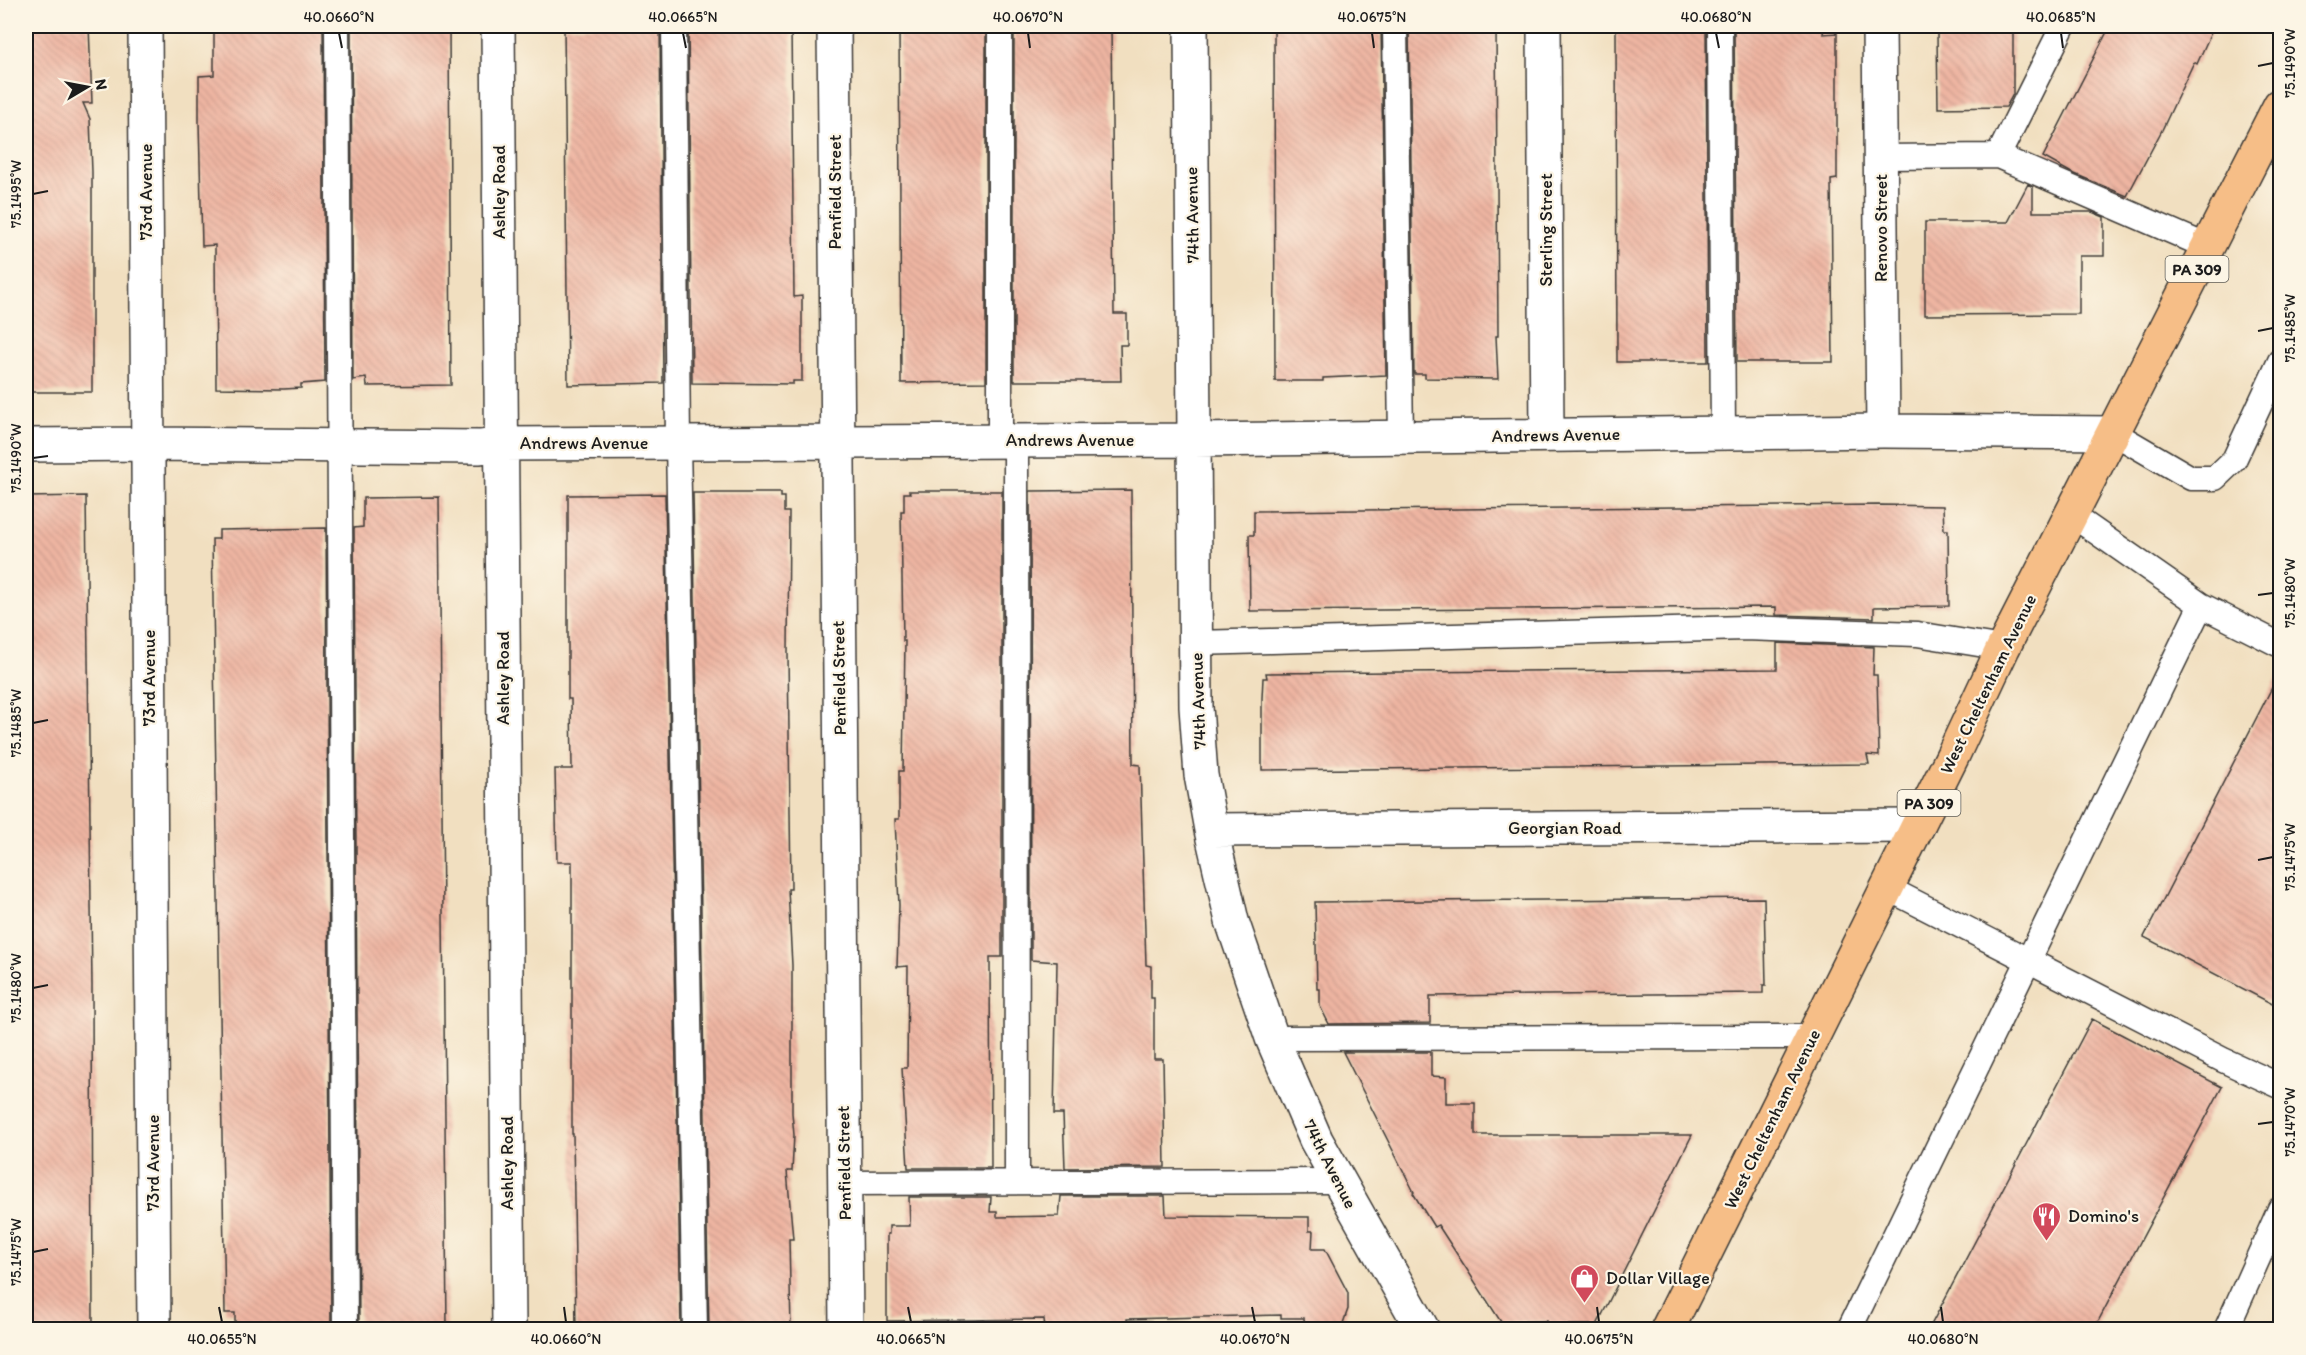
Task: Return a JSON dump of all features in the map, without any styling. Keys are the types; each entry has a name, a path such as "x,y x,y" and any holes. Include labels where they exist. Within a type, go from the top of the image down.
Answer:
{"highway":[{"name":"West Cheltenham Avenue","path":"1667,1329 1887,888 2003,648 2280,105"}],"street":[{"name":"73rd Avenue","path":"145,26 154,1329"},
{"name":"Ashley Road","path":"498,26 509,1329"},
{"name":"Penfield Street","path":"834,26 846,1329"},
{"name":"74th Avenue","path":"1191,26 1196,707 1201,775 1232,921 1272,1038 1316,1140 1423,1329"},
{"name":"Sterling Street","path":"1544,26 1547,435"},
{"name":"Renovo Street","path":"1880,26 1883,431"},
{"name":"Andrews Avenue","path":"26,445 480,447 501,444 837,440 1194,440 1723,432 2114,433"},
{"name":"Georgian Road","path":"1211,830 1918,825"}],"lane":[{"path":"337,26 345,1329"},
{"path":"674,26 678,442 695,1329"},
{"path":"1000,26 1008,440 1017,1182"},
{"path":"1395,26 1401,437"},
{"path":"1720,26 1723,432"},
{"path":"1998,156 2063,26"},
{"path":"1881,157 1998,156 2208,247"},
{"path":"2114,433 2191,478 2215,478 2234,460 2280,362"},
{"path":"2072,515 2201,605 2280,645"},
{"path":"1849,1329 2201,605"},
{"path":"1196,643 1745,628 1917,634 2003,648"},
{"path":"1887,888 2223,1060 2280,1086"},
{"path":"1272,1038 1813,1037"},
{"path":"845,1183 1338,1181"},
{"path":"2226,1329 2280,1209"}],"building":[{"path":"26,26 89,26 92,103 83,103 90,119 92,172 92,392 26,392"},
{"path":"214,26 323,26 325,382 301,384 301,388 284,389 216,388 215,245 202,246 199,122 199,76 214,75"},
{"path":"351,26 449,26 451,385 367,386 366,378 353,380"},
{"path":"564,26 660,26 663,383 568,385"},
{"path":"688,26 791,26 794,297 802,296 802,381 793,381 793,384 692,383"},
{"path":"899,26 986,26 986,382 901,383"},
{"path":"1014,26 1111,26 1114,314 1127,314 1127,345 1120,345 1121,381 1014,381"},
{"path":"1274,26 1381,26 1386,375 1323,378 1323,381 1275,381"},
{"path":"1409,26 1496,26 1498,379 1425,378 1425,374 1414,374"},
{"path":"1616,26 1706,26 1708,362 1617,362"},
{"path":"1734,26 1824,26 1823,34 1837,33 1837,179 1831,180 1833,362 1737,362"},
{"path":"1941,26 2013,26 2013,94 2006,107 1938,108 1937,33 1941,33"},
{"path":"2110,26 2214,26 2197,64 2194,62 2127,196 2070,172 2043,157"},
{"path":"2028,184 2033,187 2033,212 2092,212 2104,217 2104,256 2079,256 2079,314 1925,315 1925,222 2008,222"},
{"path":"1131,490 1133,764 1140,765 1146,965 1151,966 1151,998 1154,998 1154,1059 1163,1059 1165,1167 1065,1168 1063,1114 1054,1114 1057,962 1031,960 1030,491"},
{"path":"909,491 1002,491 1002,957 990,957 991,1168 908,1168 902,1068 907,1068 908,966 897,967 899,905 895,819 899,819 899,771 903,771 905,641 903,641 901,511 904,511 904,493 910,493"},
{"path":"693,493 781,493 781,497 784,497 784,512 789,512 791,889 788,889 792,965 794,1135 792,1171 787,1171 793,1239 789,1239 791,1329 709,1329"},
{"path":"665,494 681,1329 576,1329 572,1134 572,862 557,862 555,769 572,769 571,699 568,699 568,495"},
{"path":"86,496 92,985 93,1329 26,1329 26,497"},
{"path":"439,497 447,1329 359,1329 354,528 363,527 363,498"},
{"path":"1943,506 1944,530 1948,530 1949,606 1874,607 1874,618 1776,615 1776,607 1250,611 1249,535 1254,535 1254,511"},
{"path":"326,528 331,1329 235,1329 235,1313 225,1313 212,539 219,539 219,530"},
{"path":"1777,643 1874,647 1873,675 1877,675 1879,756 1867,755 1869,764 1262,770 1262,698 1263,678 1267,678 1266,673 1777,669"},
{"path":"2280,672 2280,1008 2144,937"},
{"path":"1764,898 1766,985 1763,985 1763,993 1430,996 1430,1023 1329,1024 1320,1006 1320,989 1317,989 1315,902"},
{"path":"2092,1019 2222,1087 2094,1329 1929,1329"},
{"path":"1343,1052 1431,1052 1431,1076 1446,1077 1446,1103 1475,1103 1475,1135 1692,1135 1597,1325 1547,1325 1547,1321 1501,1322 1438,1225 1434,1227 1413,1193"},
{"path":"1061,1196 1165,1196 1166,1216 1309,1217 1309,1231 1313,1231 1312,1249 1325,1249 1348,1293 1348,1309 1341,1329 1305,1329 1304,1318 1281,1318 1281,1315 1127,1319 1127,1329 1045,1329 1044,1319 887,1321 887,1234 889,1234 889,1226 910,1226 909,1197 991,1197 990,1212 997,1212 997,1217 1059,1216"}],"place":[{"name":"Domino's","path":"2047,1242"},
{"name":"Dollar Village","path":"1585,1304"}]}
